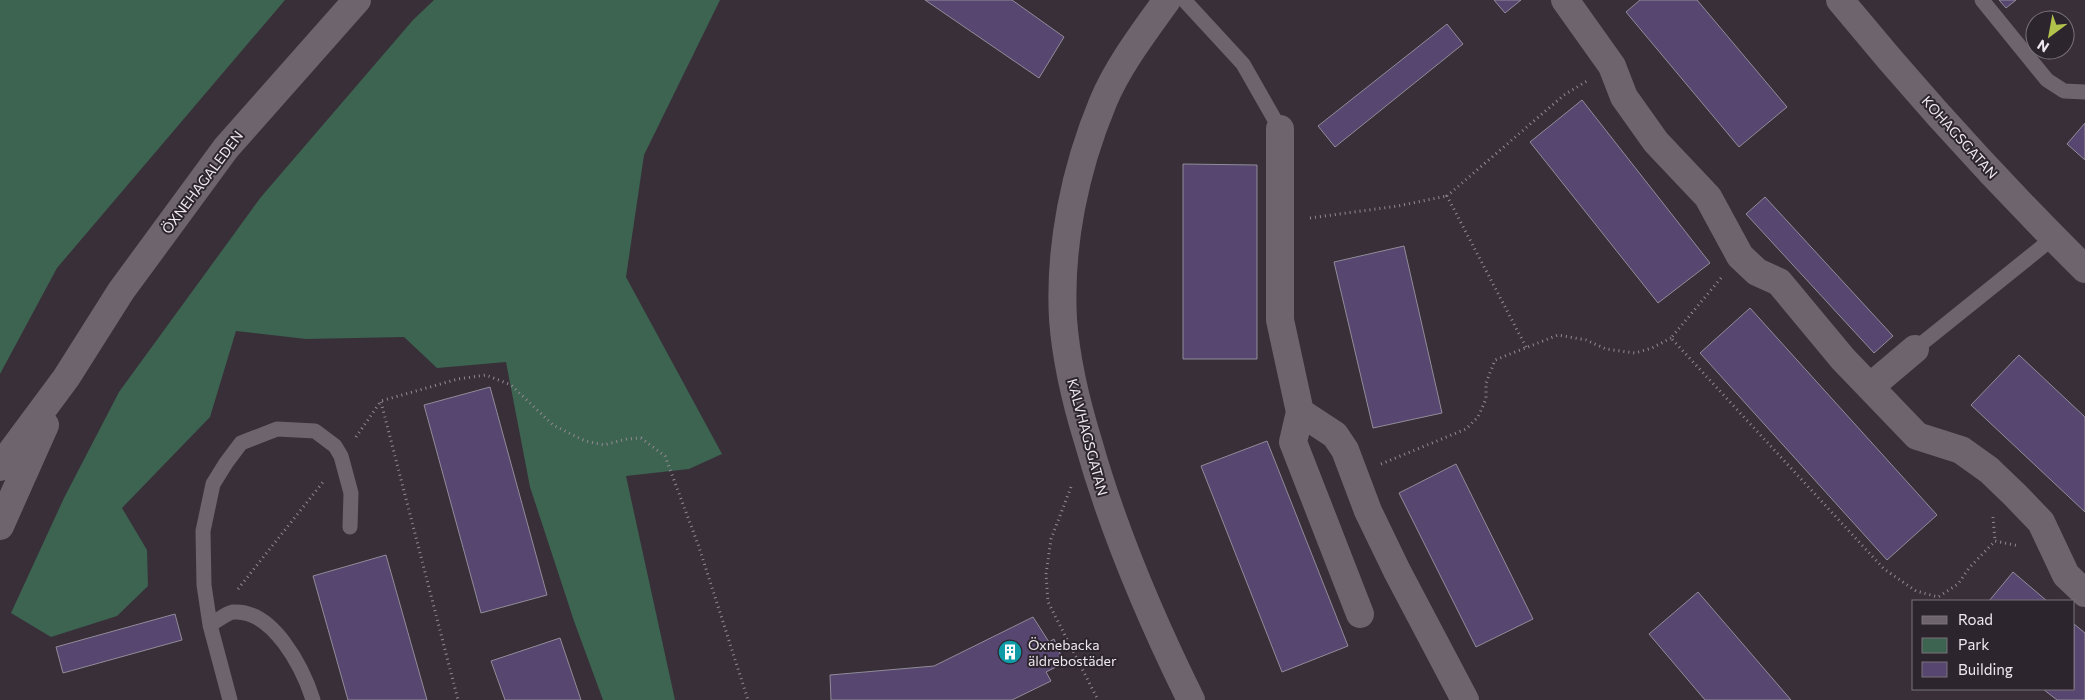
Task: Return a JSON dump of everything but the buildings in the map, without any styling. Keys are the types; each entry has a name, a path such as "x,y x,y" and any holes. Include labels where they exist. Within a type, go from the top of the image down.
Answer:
{"street":[{"name":"ÖXNEHAGALEDEN","path":"0,467 66,378 120,291 226,148 357,0"},
{"name":"KALVHAGSGATAN","path":"1167,0 1140,38 1103,101 1081,166 1064,247 1063,320 1075,397 1105,502 1166,650 1191,700"},
{"path":"1565,0 1612,66 1624,97 1656,142 1708,197 1740,256 1757,272 1778,282 1870,387 1917,436 1961,450 1989,470 2041,522 2066,575 2085,593"},
{"name":"KOHAGSGATAN","path":"1840,0 1932,108 2053,238 2085,269"},
{"path":"1280,129 1280,320 1300,412 1293,442 1360,614"},
{"path":"1870,387 1915,349"},
{"name":"ÖXNEHAGALEDEN","path":"0,526 66,378"},
{"path":"1300,412 1335,435 1346,450 1368,511 1397,571 1465,700"}],"lane":[{"path":"1184,0 1243,64 1280,129"},
{"path":"1982,0 2047,80 2064,91 2085,92"},
{"path":"1915,349 2053,238"},
{"path":"230,700 210,625 204,585 203,531 213,484 226,463 242,444 277,429 315,431 335,446 341,456 351,493 350,527"},
{"path":"210,625 232,612 255,616 286,643 307,679 313,700"}],"path":[{"path":"1281,222 1398,206 1447,196 1564,95 1612,66"},
{"path":"1447,196 1526,347"},
{"path":"1356,475 1466,429 1478,417 1486,399 1486,383 1495,360 1558,335 1586,340 1606,349 1635,353 1652,348 1672,338 1740,256"},
{"path":"1672,338 1884,569 1916,592 1938,597 1958,584 1969,568 1995,541 2029,549 2057,559"},
{"path":"210,625 341,456 381,401 458,379 486,375 511,385 553,425 585,441 604,445 627,439 641,438 657,448 664,456 699,547 748,700"},
{"path":"381,401 458,700"},
{"path":"1093,460 1075,479 1064,502 1051,539 1046,574 1048,602 1098,700"}],"green space":[{"path":"0,0 285,0 57,268 0,374"},
{"path":"434,0 720,0 644,155 626,277 722,454 689,469 626,476 675,700 603,700 574,621 530,487 506,362 437,368 404,337 306,339 236,331 210,417 122,508 147,550 148,586 117,616 51,637 11,613 64,498 119,392 261,197 413,20"}],"place":[{"name":"Öxnebacka äldrebostäder","path":"1010,652"}]}
